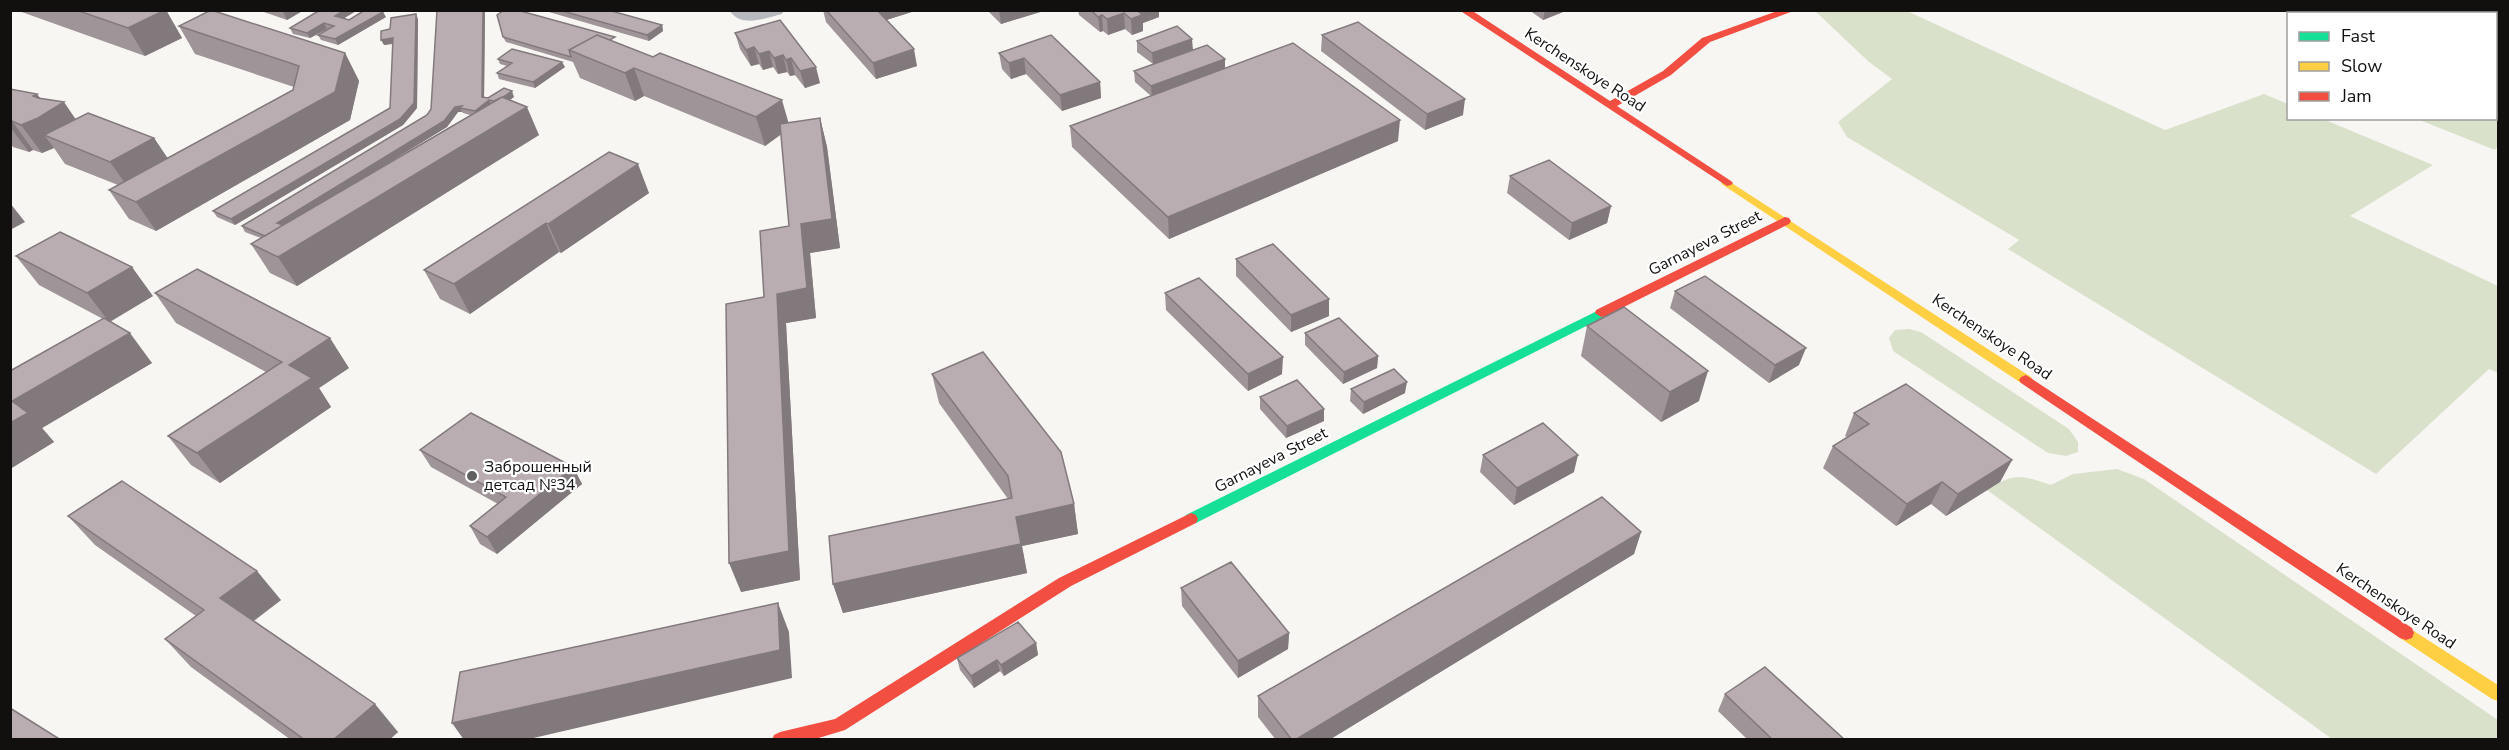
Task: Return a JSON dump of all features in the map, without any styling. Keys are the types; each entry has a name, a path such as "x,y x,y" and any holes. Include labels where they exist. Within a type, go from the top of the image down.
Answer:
{"street":[{"path":"738,10 743,16 775,10"},
{"name":"Kerchenskoye Road","path":"1464,10 2499,694"},
{"path":"1610,106 1667,73 1706,40 1791,10"},
{"name":"Garnayeva Street","path":"780,740 839,732 1065,582 1785,221"}],"green space":[{"path":"1815,11 1907,11 2165,130 2264,94 2287,104 2287,120 2325,120 2433,165 2350,216 2498,286 2498,373 2489,369 2376,474 2008,249 2019,240 1847,137 1838,122 1892,79 1869,62"},
{"path":"2498,11 2498,95 2497,12 2316,12"},
{"path":"2497,110 2498,146 2495,150 2420,120 2497,120"},
{"path":"1909,329 1921,332 2069,429 2078,442 2078,452 2066,456 2048,453 1893,351 1889,338 1895,330"},
{"path":"2117,469 2144,479 2498,720 2498,739 2332,739 1987,490 2011,478 2025,477 2051,485 2073,474"}],"building":[{"path":"76,10 165,10 128,28"},
{"path":"211,10 345,53 335,92 136,202 109,190 293,90 299,66 179,26"},
{"path":"320,10 345,10 335,16 349,20 365,10 383,12 335,39 318,35 334,26 324,23 307,33 290,28"},
{"path":"437,10 483,10 482,97 488,98 504,88 512,91 494,101 489,100 475,111 460,108 462,106 455,107 444,121 277,223 283,225 265,236 242,226 427,115 431,109"},
{"path":"504,10 517,10 615,37 610,40 597,35 569,50 571,57 503,37 497,15"},
{"path":"559,10 608,10 662,25 647,35"},
{"path":"826,10 877,10 914,49 873,63"},
{"path":"1091,10 1137,10 1142,15 1131,19 1124,13 1107,19 1102,15 1098,17"},
{"path":"416,14 414,103 400,119 231,219 213,211 390,108 393,38 381,40 381,31 390,29 391,18"},
{"path":"780,20 816,67 800,71 791,58 786,60 783,55 774,58 769,51 759,54 754,47 746,50 735,33"},
{"path":"1358,22 1465,99 1427,114 1322,35"},
{"path":"1177,26 1192,39 1152,53 1137,41"},
{"path":"597,35 653,57 660,53 782,100 756,117 634,68 625,73 569,50"},
{"path":"1051,35 1100,82 1060,95 1024,58 1009,63 999,53"},
{"path":"1293,43 1400,120 1168,217 1070,126"},
{"path":"1207,45 1225,59 1151,86 1134,71"},
{"path":"512,49 562,62 533,82 497,73 512,63 498,59"},
{"path":"10,89 37,94 33,96 38,98 64,102 38,118 21,125 10,122"},
{"path":"502,97 527,107 278,257 251,244"},
{"path":"88,113 154,138 110,162 44,135"},
{"path":"820,118 832,219 801,224 807,288 777,294 789,551 729,563 726,304 764,297 760,231 789,226 780,124"},
{"path":"609,152 638,164 454,284 424,270"},
{"path":"1549,160 1611,206 1572,223 1510,176"},
{"path":"60,232 132,267 87,293 16,256"},
{"path":"1273,244 1329,299 1291,315 1236,259"},
{"path":"197,269 330,338 289,365 312,378 197,453 168,436 282,362 155,293"},
{"path":"1705,276 1806,348 1775,365 1675,291"},
{"path":"1199,278 1283,357 1248,374 1165,293"},
{"path":"1624,307 1708,371 1670,392 1587,326"},
{"path":"104,318 130,333 12,401 28,413 10,423 10,371"},
{"path":"1339,318 1378,356 1344,372 1305,333"},
{"path":"983,352 1061,452 1074,504 1016,517 1021,544 833,584 829,536 1012,498 1008,476 932,374"},
{"path":"1394,369 1407,382 1364,402 1351,389"},
{"path":"1297,380 1324,409 1287,426 1260,397"},
{"path":"1906,384 2012,460 1958,494 1942,482 1907,504 1833,446 1869,424 1854,413"},
{"path":"471,413 573,467 487,537 470,526 506,497 420,450"},
{"path":"1543,423 1578,455 1517,488 1483,455"},
{"path":"122,481 257,571 220,598 375,704 333,740 305,740 165,639 204,610 68,516"},
{"path":"1602,497 1641,532 1295,740 1292,740 1258,696"},
{"path":"1231,562 1289,633 1238,661 1181,588"},
{"path":"778,603 780,650 452,723 460,672"},
{"path":"1018,622 1036,643 1001,665 997,660 971,676 957,658"},
{"path":"1765,667 1845,740 1773,740 1725,694"},
{"path":"10,708 61,740 10,740"}],"traffic: fast":[{"path":"1191,519 1601,313"}],"traffic: slow":[{"path":"1727,183 2026,380"},
{"path":"2406,633 2498,694"}],"traffic: jam":[{"path":"1464,10 1727,183"},
{"path":"1610,106 1667,73 1706,40 1791,10"},
{"path":"1601,313 1785,221"},
{"path":"2026,380 2406,633"},
{"path":"780,740 839,725 1065,582 1191,519"}],"place":[{"name":"Заброшенный детсад №34","path":"472,476"}]}
